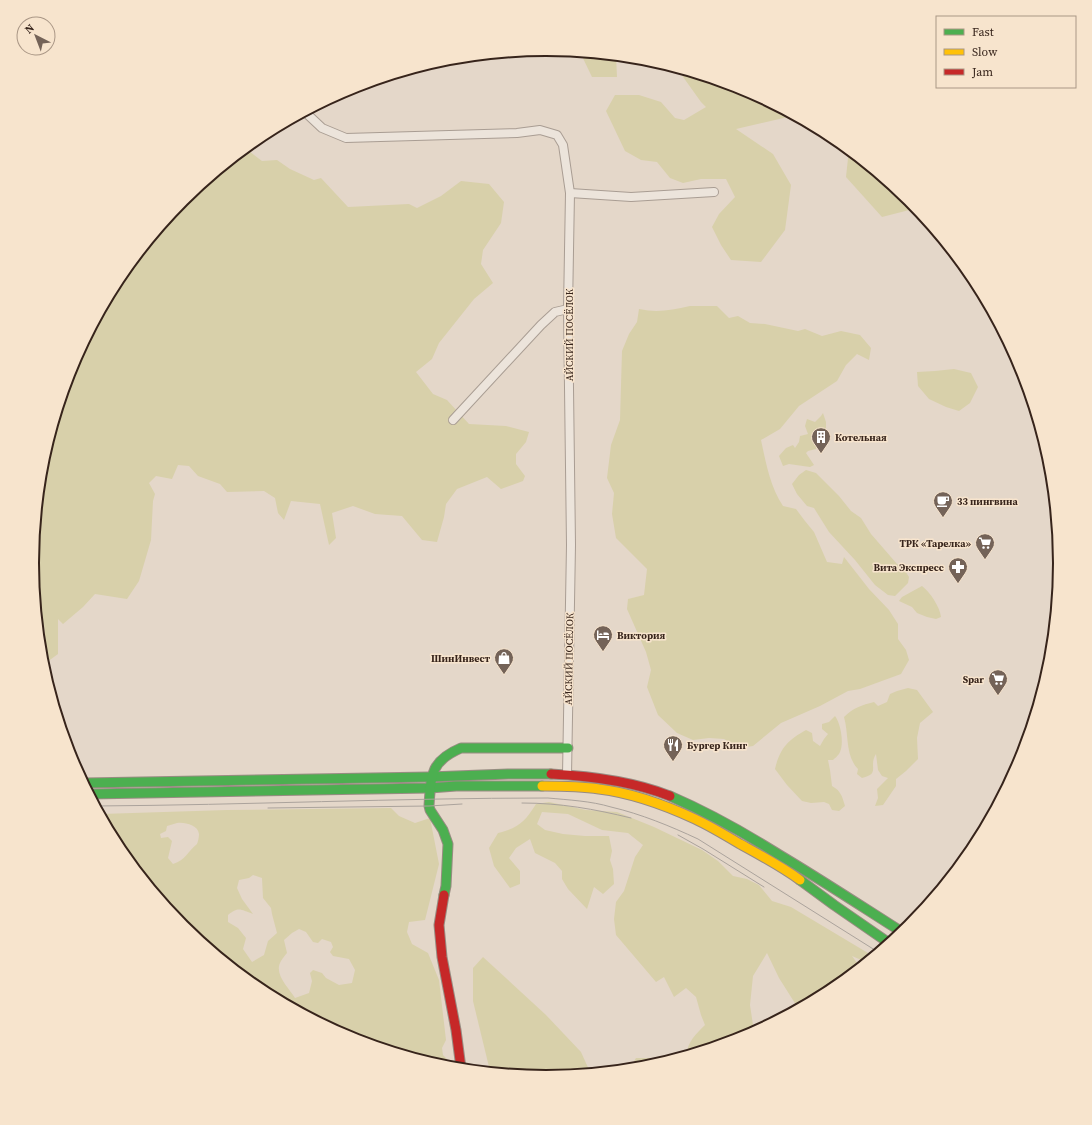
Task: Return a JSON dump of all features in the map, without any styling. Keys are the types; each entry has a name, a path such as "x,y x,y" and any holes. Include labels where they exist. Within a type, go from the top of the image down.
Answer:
{"main road":[{"path":"460,1062 456,1030 442,957 439,926 446,886 448,844 443,830 430,810 431,777 439,760 452,750 460,748 568,748"},
{"path":"89,783 431,777 496,774 567,775 608,780 639,786 668,796 703,811 796,864 897,929"},
{"path":"95,794 430,788 456,786 564,786 600,789 629,795 662,805 696,819 792,874 884,940"}],"street":[{"name":"АЙСКИЙ ПОСЁЛОК","path":"308,115 322,128 346,138 510,133 540,130 556,135 563,145 570,193 568,309 571,545 567,775"},
{"path":"570,193 631,196 714,192"},
{"path":"453,420 540,325 555,312 568,309"}],"shaded area":[{"path":"583,57 616,61 617,77 592,77"},
{"path":"681,74 709,82 740,94 788,117 736,129 773,154 791,185 785,230 761,262 731,260 712,227 719,214 735,197 726,179 701,179 683,183 670,178 657,162 641,160 625,151 606,111 615,95 639,95 661,102 675,118 684,120 706,107"},
{"path":"249,151 262,161 277,160 290,169 314,180 321,178 348,207 409,204 417,208 441,196 461,181 489,184 504,202 501,223 483,250 481,264 493,283 474,299 439,343 432,359 416,372 433,394 447,400 469,424 506,426 529,432 526,442 516,454 516,464 525,476 523,481 501,489 487,477 457,489 446,504 437,542 422,540 402,516 375,514 353,506 332,513 336,538 329,545 320,504 291,501 284,520 278,513 275,498 264,491 227,492 220,484 198,476 189,466 178,465 172,479 156,476 149,483 155,494 153,501 151,540 139,581 127,599 95,594 83,607 63,624 58,619 58,654 49,661 44,624 43,625 40,596 39,562 43,496 56,431 66,400 91,338 124,281 165,228 187,204 212,181"},
{"path":"848,155 880,181 910,210 882,217 846,177"},
{"path":"690,306 717,306 729,318 738,316 750,323 765,324 798,331 805,329 822,336 841,331 860,335 871,348 869,360 857,354 846,365 837,381 799,406 780,429 761,440 772,482 783,506 796,509 814,532 827,562 842,564 844,557 869,589 889,610 898,624 898,639 906,650 909,660 901,674 860,689 848,691 820,706 781,723 753,746 740,748 724,739 709,738 693,740 677,733 658,715 647,687 651,670 646,652 627,609 628,599 644,595 647,569 616,538 612,514 614,493 607,478 611,445 620,420 622,351 629,334 637,322 639,309 658,311"},
{"path":"954,369 971,373 978,387 970,403 959,411 929,399 918,386 917,372"},
{"path":"823,413 826,422 826,432 819,437 820,443 816,449 806,453 814,465 810,467 789,464 783,466 779,456 786,448 793,445 795,448 799,442 800,436 808,434 805,426 807,419 815,422"},
{"path":"806,470 816,473 839,496 851,511 861,518 871,534 897,564 904,569 909,577 908,583 895,596 888,595 875,585 855,560 829,532 814,508 807,506 797,494 792,484 799,475"},
{"path":"922,586 934,600 941,617 936,619 927,617 917,613 912,607 899,601 902,597"},
{"path":"908,688 917,690 933,712 920,723 917,738 918,759 896,779 896,786 883,805 875,806 878,798 877,789 888,778 882,776 878,770 876,754 873,762 873,772 862,778 857,774 858,769 851,758 849,751 844,717 854,709 862,706 874,702 878,706 887,702 890,694"},
{"path":"835,716 842,739 841,748 839,754 833,760 828,760 832,786 841,794 845,806 839,811 832,810 829,804 824,802 811,803 802,801 775,769 782,750 794,737 806,730 812,733 813,741 820,746 828,734 822,729 822,724 829,722"},
{"path":"549,802 586,810 617,812 654,827 702,850 718,861 733,876 747,879 759,885 772,901 791,907 869,953 861,960 852,956 857,963 828,984 795,1004 779,978 767,953 753,976 750,1005 753,1025 709,1043 687,1049 696,1035 705,1025 696,997 686,988 674,997 664,977 656,982 616,935 614,919 616,902 624,891 635,857 643,845 628,833 602,830 568,814 542,812 537,824 545,830 563,834 609,836 612,851 610,860 613,869 614,884 603,894 594,887 587,909 568,889 562,879 562,871 555,863 535,853 530,839 516,848 509,858 520,871 520,884 510,888 494,866 489,848 498,833 511,829 524,820 536,804"},
{"path":"391,808 399,816 415,823 430,818 439,864 425,920 409,922 407,932 412,944 428,953 439,980 446,1040 442,1048 443,1055 448,1060 383,1043 352,1031 292,1002 237,965 187,921 165,897 124,844 106,814 227,810","holes":["177,823 184,823 194,826 198,831 199,837 197,844 184,858 173,864 168,858 172,841 168,837 161,838 160,834 166,831 167,826","253,875 262,878 263,898 271,908 277,933 268,941 264,955 252,962 243,949 246,938 238,928 228,922 228,915 235,910 243,910 253,914 242,899 237,888 239,880 249,878","299,929 306,932 313,942 318,943 322,939 331,942 333,947 330,952 333,956 349,959 355,970 352,983 339,985 326,978 322,973 313,970 310,973 312,981 309,993 295,998 280,976 279,966 287,953 284,940"]},
{"path":"483,957 546,1015 581,1052 588,1067 546,1070 489,1066 473,1001 473,968"},
{"path":"636,1058 651,1059 645,1060 634,1062"}],"tram line":[{"path":"101,806 548,798 596,803 644,817 698,839 874,949"},
{"path":"522,803 577,807 631,818"},
{"path":"268,808 429,806 462,804"},
{"path":"678,835 764,887"}],"traffic: fast":[{"path":"444,895 446,886 448,844 443,830 429,806 430,786 434,771 443,758 461,748 568,748"},
{"path":"89,783 551,774"},
{"path":"95,794 430,788 456,786 542,786"},
{"path":"670,796 752,838 897,929"},
{"path":"800,880 884,940"}],"traffic: slow":[{"path":"542,786 592,788 624,793 660,804 701,822 778,865 800,880"}],"traffic: jam":[{"path":"551,774 611,780 670,796"},
{"path":"444,895 439,925 442,957 456,1030 460,1062"}],"place":[{"name":"Котельная","path":"821,454"},
{"name":"33 пингвина","path":"943,518"},
{"name":"ТРК «Тарелка»","path":"985,560"},
{"name":"Вита Экспресс","path":"958,584"},
{"name":"Виктория","path":"603,652"},
{"name":"ШинИнвест","path":"504,675"},
{"name":"Spar","path":"998,696"},
{"name":"Бургер Кинг","path":"673,762"}]}
